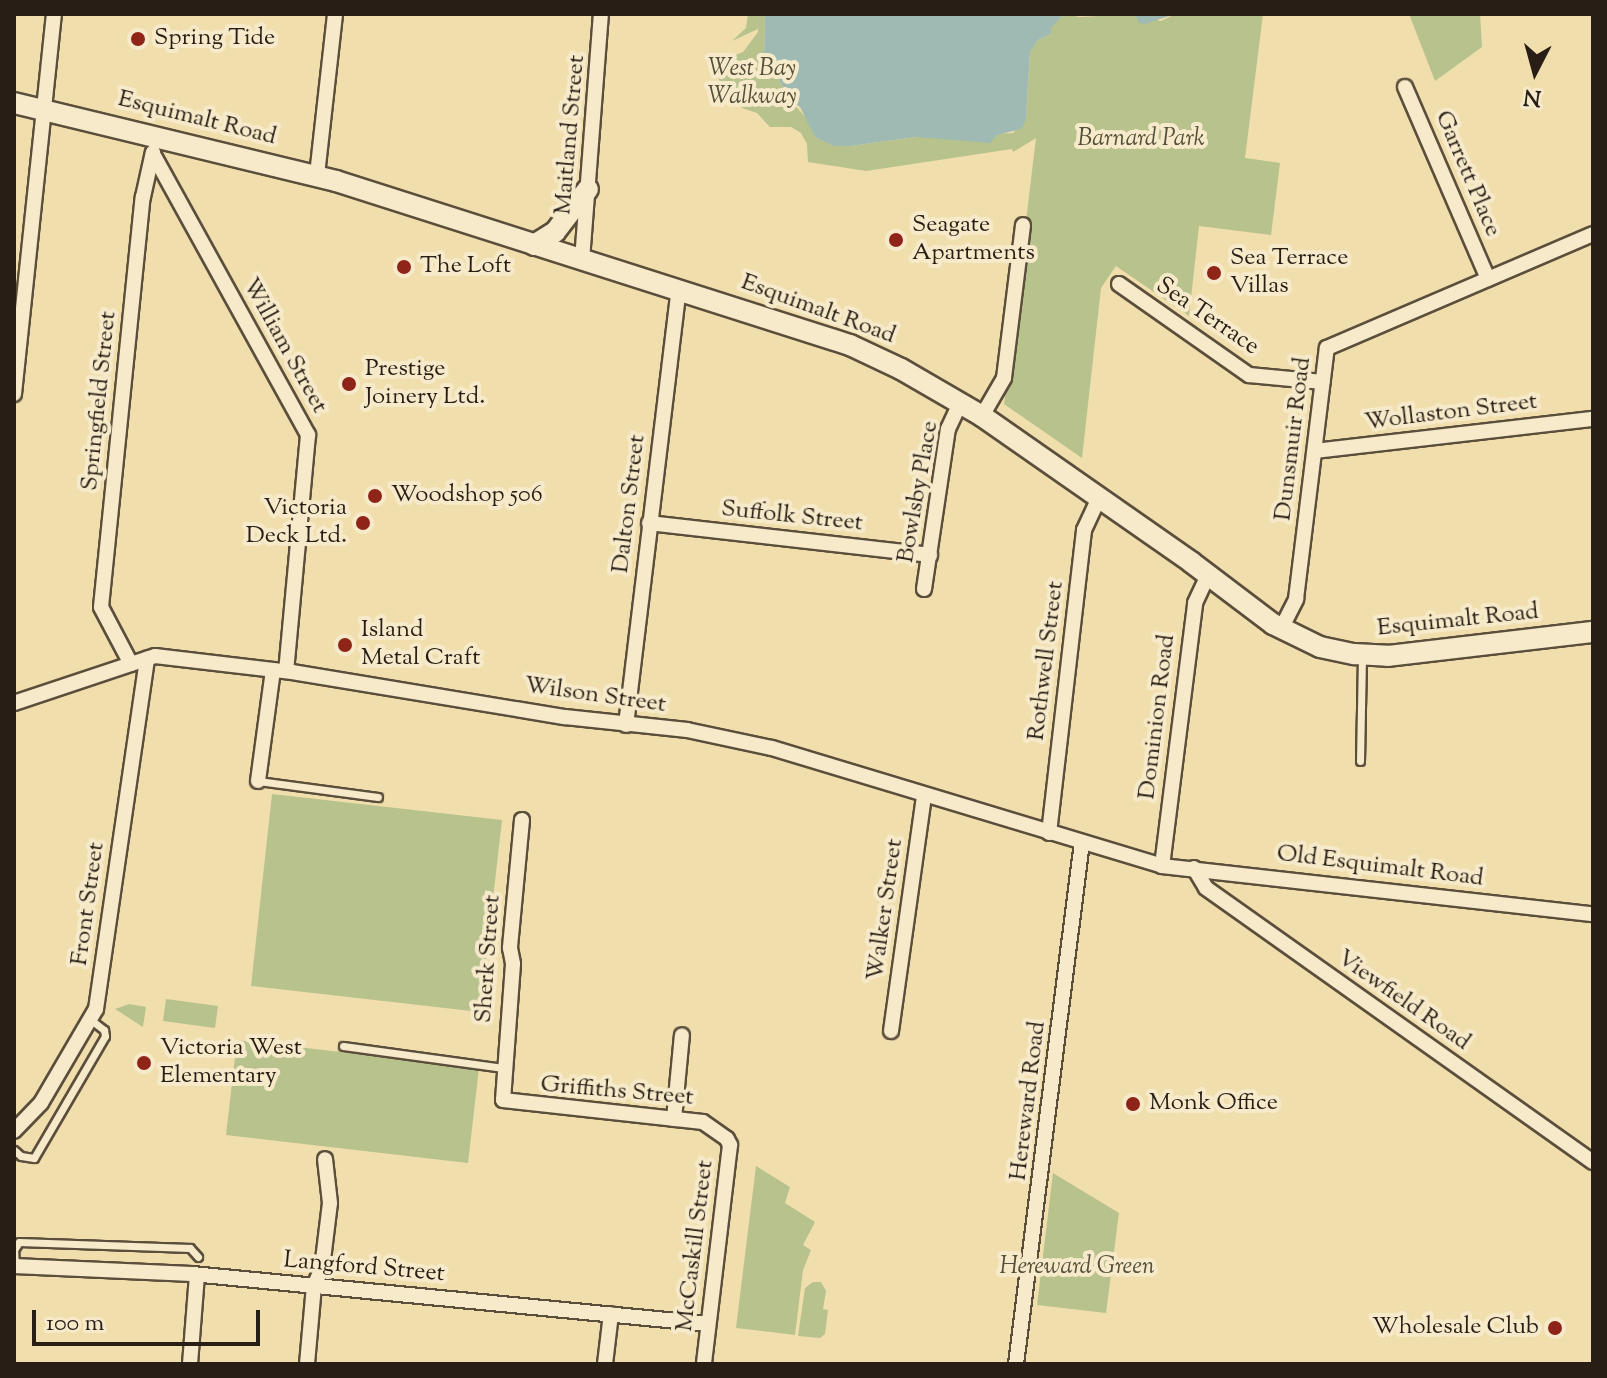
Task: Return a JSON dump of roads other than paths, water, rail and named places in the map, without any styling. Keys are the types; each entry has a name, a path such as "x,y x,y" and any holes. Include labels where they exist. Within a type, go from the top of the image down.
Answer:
{"main road":[{"name":"Esquimalt Road","path":"14,103 154,145 317,175 850,345 901,369 982,416 1281,629 1320,647 1362,655 1406,655 1593,632"},
{"path":"534,245 557,230 588,189"}],"street":[{"path":"14,394 17,322 54,14"},
{"path":"317,175 335,14"},
{"name":"Maitland Street","path":"582,260 601,14"},
{"name":"Garrett Place","path":"1405,87 1488,279"},
{"name":"Springfield Street","path":"131,664 101,607 143,197 154,145"},
{"name":"William Street","path":"154,145 308,435 280,670 258,781"},
{"path":"982,416 1004,378 1023,225"},
{"name":"Dunsmuir Road","path":"1281,629 1296,599 1327,348 1593,234"},
{"name":"Sea Terrace","path":"1119,284 1249,375 1323,382"},
{"name":"Dalton Street","path":"626,725 679,289"},
{"name":"Bowlsby Place","path":"924,589 948,429 960,403"},
{"name":"Wollaston Street","path":"1315,451 1593,419"},
{"name":"Rothwell Street","path":"1049,833 1084,530 1099,498"},
{"name":"Suffolk Street","path":"649,523 930,555"},
{"name":"Dominion Road","path":"1162,866 1195,603 1208,575"},
{"name":"Wilson Street","path":"14,703 155,656 280,670 626,725 687,730 772,748 826,761 924,795 1162,866"},
{"name":"Front Street","path":"14,1131 41,1103 96,1009 147,659"},
{"name":"Walker Street","path":"891,1031 924,795"},
{"name":"Sherk Street","path":"503,1100 522,820"},
{"name":"Hereward Road","path":"1016,1364 1082,842"},
{"name":"Old Esquimalt Road","path":"1162,866 1593,914"},
{"name":"Viewfield Road","path":"1194,868 1206,888 1593,1162"},
{"path":"674,1119 682,1035"},
{"name":"Griffiths Street","path":"503,1100 703,1122 723,1135"},
{"name":"McCaskill Street","path":"704,1364 730,1145 723,1135"},
{"path":"307,1364 314,1286 324,1254 330,1203 325,1159"},
{"name":"Langford Street","path":"14,1266 197,1275 708,1324"},
{"path":"190,1364 197,1275"},
{"path":"605,1364 611,1314"}],"lane":[{"path":"1360,761 1362,655"},
{"path":"258,781 378,797"},
{"path":"14,1150 21,1156 34,1158 89,1064 106,1033 90,1019"},
{"path":"343,1046 504,1068"},
{"path":"14,1266 14,1250 19,1242 190,1248 198,1257"}],"water":[{"path":"765,14 1064,14 1051,28 1051,34 1038,40 1030,52 1026,119 1021,129 997,135 990,143 916,137 834,146 815,137 800,107 789,99 771,64 764,59"},
{"path":"1135,14 1175,14 1145,24 1139,23"}],"place":[{"name":"Spring Tide","path":"138,39"},
{"name":"Seagate Apartments","path":"896,240"},
{"name":"The Loft","path":"404,267"},
{"name":"Sea Terrace Villas","path":"1214,273"},
{"name":"Prestige Joinery Ltd.","path":"349,384"},
{"name":"Woodshop 506","path":"375,496"},
{"name":"Victoria Deck Ltd.","path":"363,523"},
{"name":"Island Metal Craft","path":"345,645"},
{"name":"Victoria West Elementary","path":"144,1063"},
{"name":"Monk Office","path":"1133,1104"},
{"name":"Wholesale Club","path":"1555,1328"}],"park label":[{"name":"West Bay Walkway","path":"752,84"},
{"name":"Barnard Park","path":"1141,140"},
{"name":"Hereward Green","path":"1077,1268"}]}
